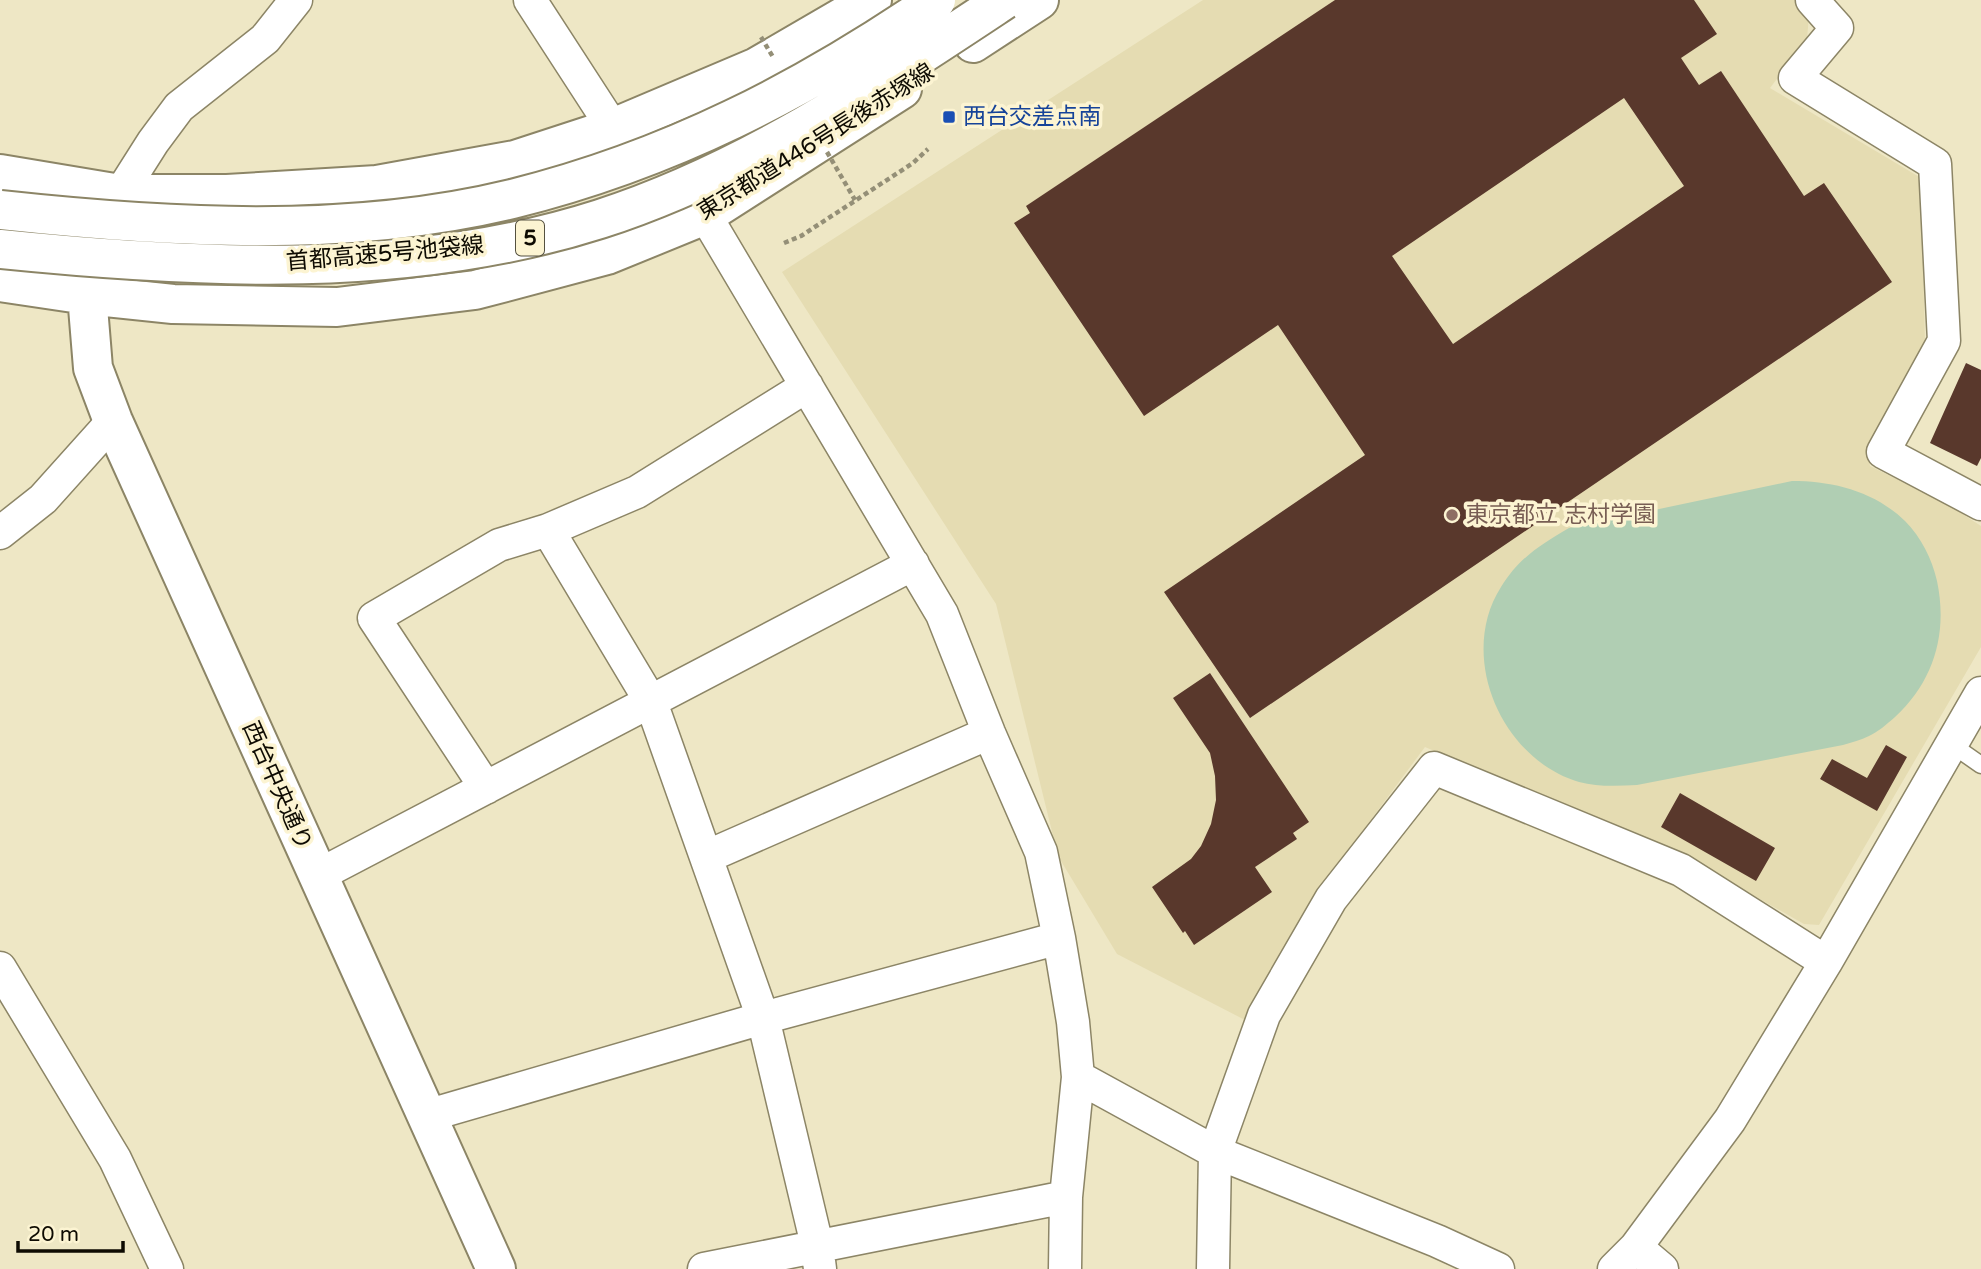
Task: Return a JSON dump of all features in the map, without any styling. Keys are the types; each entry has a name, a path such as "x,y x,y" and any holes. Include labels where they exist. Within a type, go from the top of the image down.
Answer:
{"main road":[{"path":"0,174 120,194 227,194 377,184 515,160 613,128 757,67 872,0"},
{"name":"首都高速5号池袋線","path":"0,210 121,222 213,226 291,225 364,221 509,200 585,179 658,153 732,121 810,80 936,0"},
{"name":"首都高速5号池袋線","path":"0,249 117,260 292,264 437,255 519,241 601,219 745,158 829,112 1004,0"},
{"name":"東京都道446号長後赤塚線","path":"0,282 173,304 337,307 475,290 607,255 705,215 1039,0"},
{"path":"87,295 120,194"},
{"name":"西台中央通り","path":"87,295 93,368 113,421 496,1269"}],"street":[{"path":"120,194 179,107 265,39 296,0"},
{"path":"530,0 613,128"},
{"path":"1812,0 1837,28 1795,78 1935,164 1944,341 1882,452 1981,504"},
{"path":"705,215 942,614 989,733 1041,852 1073,1021 1078,1077 1066,1197 1065,1269"},
{"path":"486,788 374,618 499,545 548,530 637,492 807,386"},
{"path":"0,533 43,499 113,421"},
{"path":"548,530 651,702 763,1018 819,1257"},
{"path":"317,876 913,564"},
{"path":"1614,1269 1636,1247 1730,1120 1826,961 1981,693"},
{"path":"706,857 989,733"},
{"path":"1213,1269 1215,1152 1264,1015 1331,899 1434,768 1681,870 1826,961"},
{"path":"426,1116 763,1018 1059,939"},
{"path":"0,968 115,1159 167,1269"},
{"path":"1078,1077 1215,1152 1437,1241 1498,1269"},
{"path":"704,1269 819,1257 1066,1197"},
{"path":"1636,1247 1662,1269"}],"lane":[{"path":"1951,744 1981,765"}],"path":[{"path":"784,243 801,236 913,163 928,149"}],"shaded area":[{"name":"東京都立 志村学園","path":"1203,0 1796,0 1809,15 1807,39 1770,88 1921,178 1925,342 1867,449 1870,466 1947,504 1981,526 1981,647 1819,925 1804,924 1693,861 1425,747 1314,896 1245,1020 1117,954 1058,856 996,604 782,272"}],"green space":[{"path":"1792,481 1838,486 1880,502 1911,527 1929,557 1940,600 1939,637 1935,655 1920,688 1895,717 1863,739 1843,745 1637,785 1615,786 1579,782 1551,770 1528,752 1508,728 1494,702 1486,673 1484,643 1489,614 1501,587 1523,560 1539,546 1569,528"}],"building":[{"path":"1335,0 1694,0 1717,34 1681,58 1699,85 1721,71 1804,196 1824,183 1892,282 1250,718 1164,592 1365,455 1278,325 1144,416 1014,223 1030,213 1026,206","holes":["1624,98 1684,186 1453,344 1392,256"]},
{"path":"1966,363 1981,370 1981,458 1977,466 1930,443"},
{"path":"1210,673 1309,822 1293,833 1297,839 1255,867 1272,892 1194,945 1152,887 1191,859 1201,846 1211,824 1216,800 1210,753 1173,698"},
{"path":"1886,745 1907,757 1877,811 1820,779 1832,759 1867,778"},
{"path":"1680,793 1775,848 1756,881 1661,827"}],"place":[{"name":"西台交差点南","path":"949,117"},
{"name":"東京都立 志村学園","path":"1452,515"}]}
